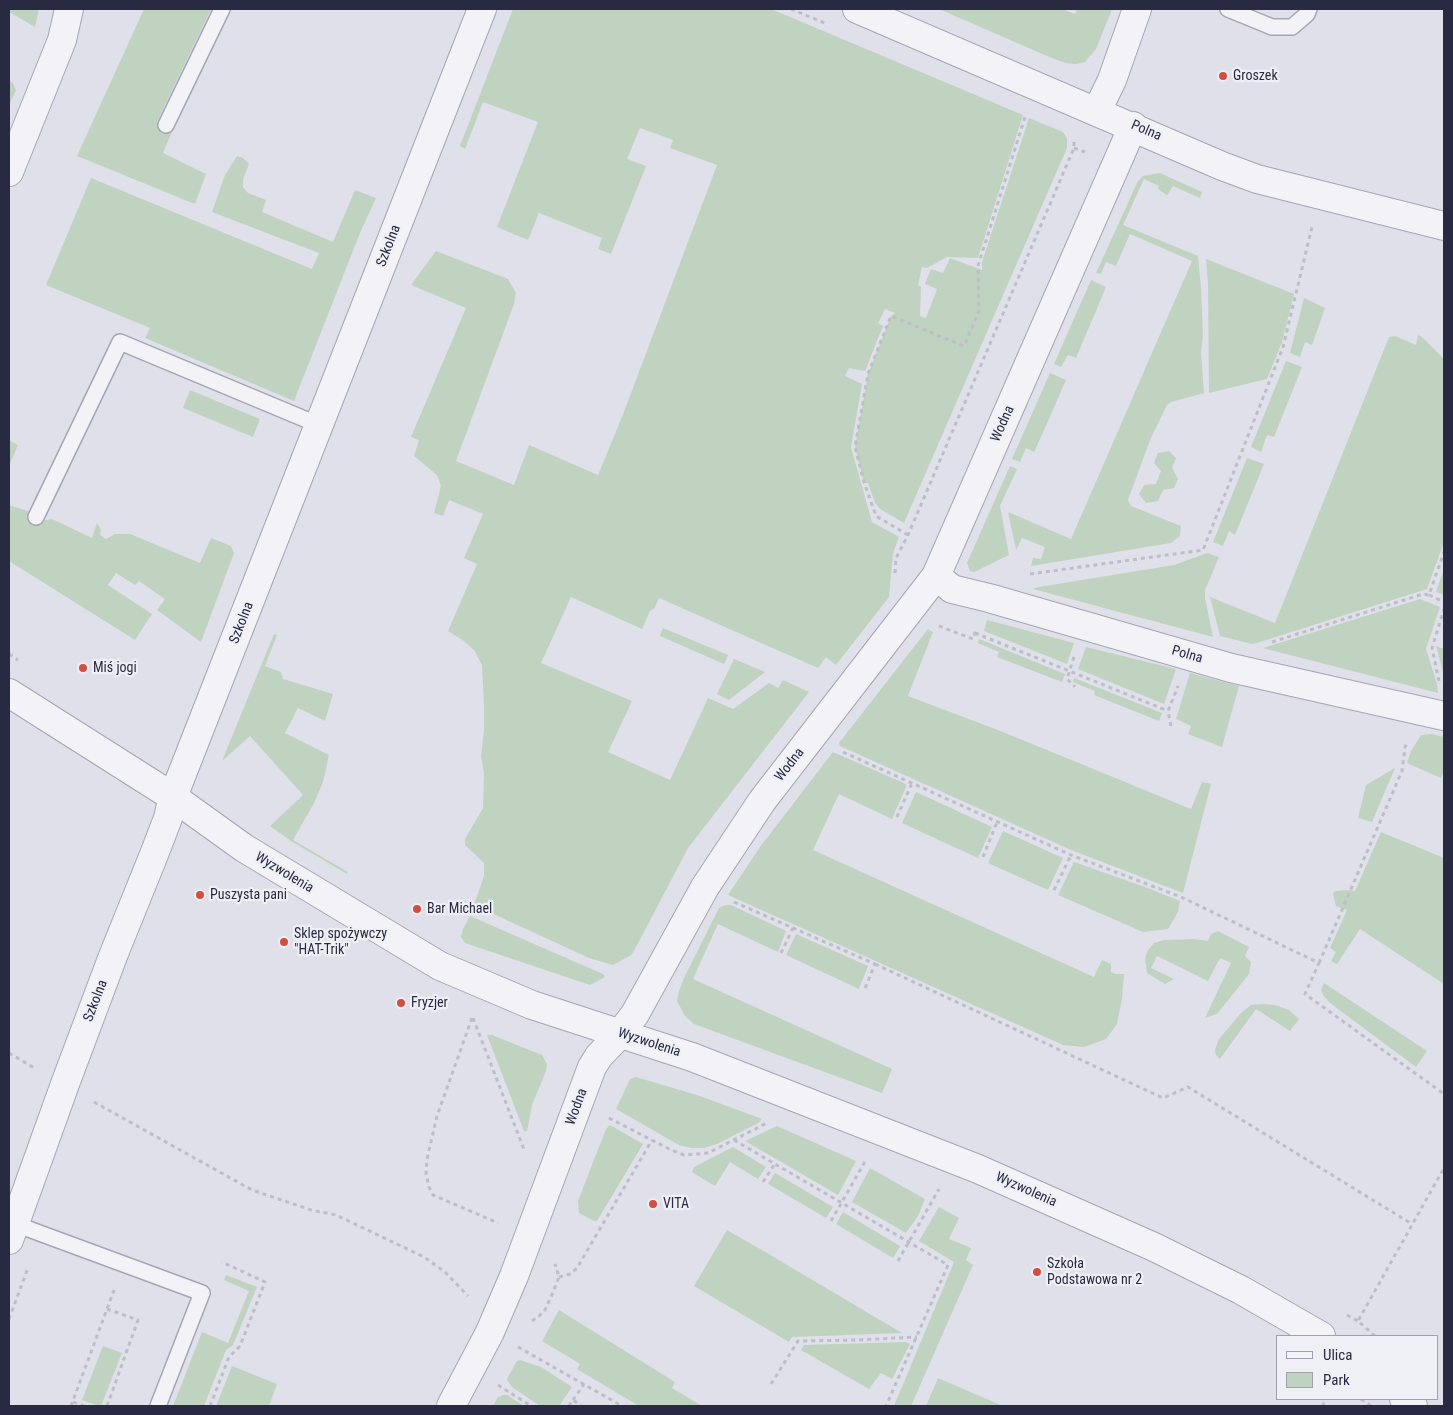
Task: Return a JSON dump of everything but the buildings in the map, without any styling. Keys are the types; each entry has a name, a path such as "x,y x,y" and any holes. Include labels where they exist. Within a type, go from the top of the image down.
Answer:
{"street":[{"path":"9,172 62,40 69,9"},
{"name":"Szkolna","path":"12,1232 113,956 158,844 173,796 482,9"},
{"name":"Polna","path":"857,9 1134,126 1222,166 1257,178 1444,226"},
{"path":"1098,111 1112,80 1136,9"},
{"name":"Wodna","path":"452,1406 490,1332 514,1276 592,1067 635,1014 705,887 762,801 936,576 1134,126"},
{"name":"Polna","path":"936,576 952,589 1231,668 1444,716"},
{"name":"Wyzwolenia","path":"10,698 173,796 244,848 440,966 532,1005 692,1057 978,1169 1154,1247 1233,1286 1319,1335"}],"lane":[{"path":"166,125 222,9"},
{"path":"1228,9 1272,27 1292,27 1307,14 1309,9"},
{"path":"36,518 120,342 319,426"},
{"path":"12,1232 202,1293 158,1406"}],"path":[{"path":"791,9 828,24"},
{"path":"908,535 876,516 857,456 855,447 868,374 891,316 964,346 979,311 978,266 1027,110"},
{"path":"894,576 896,558 908,535 1074,148 1073,136"},
{"path":"1026,574 1204,550 1283,347 1313,224"},
{"path":"1429,595 1444,552"},
{"path":"1231,668 1258,646 1423,594 1444,602"},
{"path":"1440,685 1432,648 1444,609"},
{"path":"934,624 973,639 977,626"},
{"path":"975,633 1168,711"},
{"path":"9,654 25,664"},
{"path":"1073,660 1067,679 1075,687"},
{"path":"1171,726 1168,711 1176,691"},
{"path":"837,749 1071,855 1180,897 1319,963"},
{"path":"1402,771 1305,994 1444,1094"},
{"path":"897,817 912,783"},
{"path":"983,857 997,822"},
{"path":"1054,890 1071,855"},
{"path":"728,900 875,964 1163,1098 1188,1087 1412,1224"},
{"path":"781,953 793,928"},
{"path":"864,991 875,964"},
{"path":"466,1014 481,1020"},
{"path":"472,1018 526,1156 529,1147"},
{"path":"472,1018 436,1116 427,1159 426,1174 432,1195 502,1224"},
{"path":"9,1053 252,1190 311,1210 336,1214 424,1256 445,1272 473,1302 490,1332"},
{"path":"605,1115 684,1155 708,1153 771,1121"},
{"path":"559,1277 570,1274 577,1268 652,1140"},
{"path":"734,1140 948,1264 886,1406"},
{"path":"831,1221 868,1155"},
{"path":"763,1182 774,1164"},
{"path":"1375,1335 1358,1321 1444,1168"},
{"path":"930,1184 948,1192"},
{"path":"898,1262 939,1189"},
{"path":"529,1324 544,1312 559,1277 555,1267 555,1260"},
{"path":"210,1406 229,1357 240,1346 265,1282 222,1262"},
{"path":"71,1406 115,1287"},
{"path":"107,1309 138,1320 107,1406"},
{"path":"771,1384 798,1341 917,1337"},
{"path":"520,1339 516,1346 622,1406"},
{"path":"496,1383 531,1406"},
{"path":"569,1406 584,1384"},
{"path":"573,1400 582,1406"},
{"path":"73,1402 84,1406"}],"green space":[{"path":"9,9 39,9 35,27 9,12"},
{"path":"144,9 211,9 157,122 173,129 163,153 206,174 195,204 77,156"},
{"path":"513,9 771,9 1023,115 978,258 947,257 927,268 922,267 918,285 921,287 920,316 926,318 937,289 925,284 931,269 943,273 950,258 982,270 982,262 1029,118 1063,132 1067,138 1067,148 904,523 880,509 875,503 868,483 864,483 855,447 868,374 891,316 895,313 885,309 878,323 883,326 865,371 849,368 845,376 862,384 851,447 872,522 899,537 893,553 889,597 836,665 826,657 818,668 659,598 654,609 650,611 642,629 571,597 541,663 632,701 608,752 670,780 708,698 733,709 769,683 778,688 783,680 809,692 688,848 634,951 631,955 613,965 589,958 474,905 484,876 484,863 465,845 465,839 483,808 484,773 481,756 484,705 482,665 474,650 448,631 477,564 464,558 483,514 449,500 443,516 434,513 441,486 437,475 414,456 419,440 411,437 466,308 411,285 436,251 508,279 516,293 514,304 456,461 514,485 529,445 598,475 622,417 717,165 670,148 673,140 640,128 627,159 646,166 611,254 598,249 602,238 539,213 528,240 497,227 538,122 483,102 465,149 460,146"},
{"path":"939,9 1062,9 1075,14 1077,9 1112,9 1096,49 1085,62 1076,64 1054,59"},
{"path":"9,81 12,82 16,90 9,105"},
{"path":"237,156 243,158 249,164 243,179 243,187 248,193 266,200 262,212 333,242 355,190 376,198 360,233 294,401 145,338 150,328 46,285 91,178 312,269 319,253 212,212 225,175"},
{"path":"1160,173 1202,192 1200,198 1173,186 1167,195 1158,189 1159,186 1144,179 1123,225 1198,256 1201,288 1203,335 1201,353 1204,393 1171,402 1167,405 1150,440 1128,500 1131,506 1181,526 1180,536 1171,543 1031,566 1033,558 1041,559 1045,547 1022,538 1016,550 1008,512 1071,539 1192,261 1130,234 1116,266 1106,262 1101,274 1096,273 1138,181 1143,176"},
{"path":"1206,259 1294,294 1282,342 1267,379 1209,393"},
{"path":"1091,280 1106,287 1076,358 1068,355 1061,367 1054,364"},
{"path":"1304,298 1325,308 1312,345 1305,342 1300,357 1290,353"},
{"path":"1418,335 1444,359 1444,542 1427,589 1257,643 1252,644 1220,636 1210,597 1275,623 1389,337 1395,336 1416,345"},
{"path":"1286,361 1302,367 1274,437 1267,435 1261,452 1251,447"},
{"path":"1050,373 1066,380 1049,419 1034,452 1026,448 1020,462 1012,459"},
{"path":"190,390 260,419 253,437 183,408"},
{"path":"9,440 18,445 9,466"},
{"path":"1169,451 1176,458 1172,468 1178,479 1174,488 1163,490 1158,501 1146,503 1139,494 1144,485 1156,484 1161,471 1154,463 1158,453"},
{"path":"1247,458 1264,464 1235,535 1229,531 1223,546 1213,542"},
{"path":"1010,466 1017,469 1000,506 1009,555 974,572 970,571 967,563"},
{"path":"9,505 28,511 40,521 52,519 92,538 97,523 101,530 100,535 106,539 115,534 130,534 200,563 211,538 231,546 234,553 201,642 157,610 165,599 139,581 135,585 116,573 108,585 152,614 135,640 9,561"},
{"path":"1207,553 1219,557 1205,590 1213,637 1033,589 1174,565"},
{"path":"1444,569 1444,595 1436,592"},
{"path":"1420,599 1440,607 1426,649 1438,693 1263,648"},
{"path":"987,620 1074,643 1067,664 984,631"},
{"path":"663,628 728,655 724,664 660,636"},
{"path":"928,629 933,632 908,696 1003,732 1191,809 1202,782 1211,784 1183,893 1071,850 840,746 839,743"},
{"path":"274,634 277,635 265,666 281,672 283,679 333,694 325,721 298,708 285,733 329,755 323,782 314,803 293,840 348,872 347,874 291,841 270,826 303,795 250,736 222,761"},
{"path":"979,639 1065,674 1062,682 997,657 999,652 978,643"},
{"path":"1436,646 1444,649 1444,676"},
{"path":"1086,647 1176,669 1164,704 1078,669"},
{"path":"734,659 765,672 729,700 717,694"},
{"path":"1190,673 1239,686 1222,747 1188,734 1191,726 1176,719"},
{"path":"1074,678 1162,713 1159,721 1094,695 1095,691 1073,682"},
{"path":"1432,734 1444,737 1444,771 1441,778 1407,763 1411,751 1421,735"},
{"path":"833,752 906,784 906,787 892,819 839,794 813,850 1094,977 1102,960 1111,964 1111,972 1124,974 1117,1024 1106,1039 1084,1047 1063,1045 728,895 760,847"},
{"path":"1395,768 1372,822 1358,818 1366,785"},
{"path":"916,792 992,827 978,858 902,823"},
{"path":"1003,831 1063,858 1048,890 988,863"},
{"path":"1381,832 1444,858 1444,984 1360,929 1337,964 1331,961 1336,952 1330,948 1347,910 1336,906 1333,893 1336,891 1355,891"},
{"path":"1074,862 1180,901 1178,912 1168,929 1143,932 1058,895"},
{"path":"731,905 786,931 778,952 718,924 693,979 892,1069 882,1093 694,1024 685,1016 677,1001 679,991 719,908"},
{"path":"470,916 603,974 605,977 590,985 465,943 461,937"},
{"path":"1218,931 1249,947 1245,956 1251,962 1249,974 1217,1014 1205,1018 1231,963 1220,958 1208,981 1157,956 1151,968 1174,979 1165,984 1147,973 1145,958 1148,950 1154,943 1164,940 1194,939 1208,941 1211,934"},
{"path":"796,934 868,966 859,989 786,955"},
{"path":"1324,983 1427,1051 1416,1067 1330,1003 1321,990"},
{"path":"1251,1005 1275,1005 1289,1010 1299,1019 1290,1031 1256,1009 1220,1059 1216,1055 1215,1050 1219,1039 1241,1013"},
{"path":"487,1035 492,1035 542,1055 547,1064 532,1105 527,1131 524,1131"},
{"path":"636,1077 700,1096 762,1119 758,1123 717,1144 704,1148 691,1148 679,1145 616,1109 630,1079"},
{"path":"610,1125 643,1144 597,1221 594,1221 579,1213 578,1201 606,1129"},
{"path":"777,1126 856,1161 838,1195 745,1141"},
{"path":"733,1147 766,1167 758,1179 730,1162 715,1186 692,1172 694,1167"},
{"path":"870,1168 925,1199 918,1216 906,1233 852,1202"},
{"path":"775,1173 833,1207 826,1218 768,1184"},
{"path":"939,1207 959,1218 949,1239 971,1248 966,1260 973,1265 911,1406 894,1406 954,1262 919,1241"},
{"path":"843,1212 900,1246 893,1258 836,1224"},
{"path":"727,1230 902,1333 792,1337 789,1342 694,1286"},
{"path":"226,1275 257,1287 233,1345 226,1350 204,1406 173,1406 202,1332 228,1343 249,1291 224,1280"},
{"path":"559,1310 675,1382 672,1388 702,1406 639,1406 577,1369 580,1364 542,1341"},
{"path":"906,1342 910,1344 892,1379 881,1373 869,1389 801,1350 804,1345"},
{"path":"103,1346 122,1353 101,1406 99,1406 82,1400"},
{"path":"520,1360 541,1367 572,1387 559,1406 540,1406 512,1387 507,1380 517,1361"},
{"path":"232,1366 277,1384 269,1406 216,1406"},
{"path":"938,1378 1003,1406 926,1406"},
{"path":"507,1395 524,1406 493,1406 498,1397"}],"place":[{"name":"Groszek","path":"1223,76"},
{"name":"Miś jogi","path":"83,668"},
{"name":"Puszysta pani","path":"200,895"},
{"name":"Bar Michael","path":"417,909"},
{"name":"Sklep spożywczy \"HAT-Trik\"","path":"284,942"},
{"name":"Fryzjer","path":"401,1003"},
{"name":"VITA","path":"653,1204"},
{"name":"Szkoła Podstawowa nr 2","path":"1037,1272"}]}
